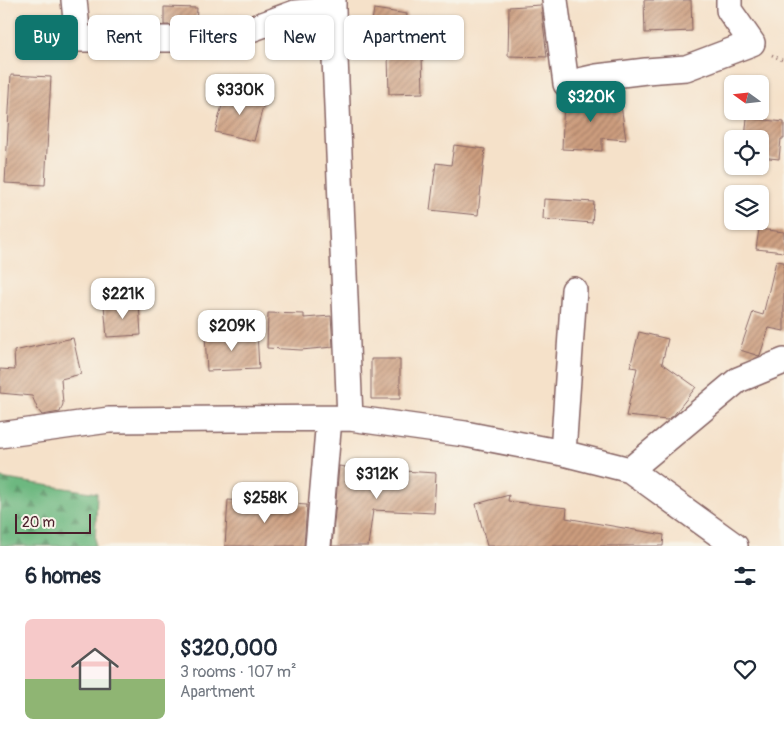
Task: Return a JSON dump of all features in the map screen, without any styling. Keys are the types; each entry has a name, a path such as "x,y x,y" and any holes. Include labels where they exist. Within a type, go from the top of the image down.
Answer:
{"street":[{"path":"74,0 78,40 224,39 295,12 333,5 339,419 318,546"},
{"path":"555,0 566,84 597,77 686,68 752,43 729,10 729,0"},
{"path":"563,453 574,290"},
{"path":"630,470 738,380 784,361"},
{"path":"0,435 110,420 339,419 465,434 563,453 630,470 735,546"}],"green space":[{"path":"0,478 97,493 95,546 0,546"}],"building":[{"path":"644,0 691,0 692,31 645,33"},
{"path":"541,5 547,57 508,56 509,7"},
{"path":"164,7 197,8 197,15 170,15 170,25 164,25"},
{"path":"374,9 407,14 407,15 373,15"},
{"path":"388,60 422,60 423,93 389,94"},
{"path":"11,75 51,77 45,185 5,183"},
{"path":"226,90 265,99 254,141 215,132"},
{"path":"564,98 604,98 603,104 621,105 626,140 602,138 602,151 562,149"},
{"path":"747,120 784,122 784,139 781,139 779,159 769,158 769,130 746,130"},
{"path":"454,145 485,149 478,215 430,210 436,163 451,165"},
{"path":"544,199 594,202 592,223 543,219"},
{"path":"759,230 784,232 784,252 756,249"},
{"path":"776,261 784,262 784,331 769,328 759,356 740,350 753,312 763,315"},
{"path":"139,302 141,335 107,337 104,305"},
{"path":"268,313 304,314 304,318 331,316 333,347 301,350 267,348"},
{"path":"257,332 259,369 207,371 205,334"},
{"path":"639,332 668,339 662,363 696,387 673,416 667,420 626,416 637,368 630,367"},
{"path":"73,338 81,374 61,379 63,404 60,412 42,415 32,396 0,393 0,369 15,370 14,351"},
{"path":"371,359 400,359 400,399 371,399"},
{"path":"339,466 386,473 386,470 436,473 434,513 373,510 368,546 332,546"},
{"path":"509,495 508,501 567,508 566,518 664,535 663,546 487,546 476,504"},
{"path":"228,500 307,505 304,546 225,546"}]}
